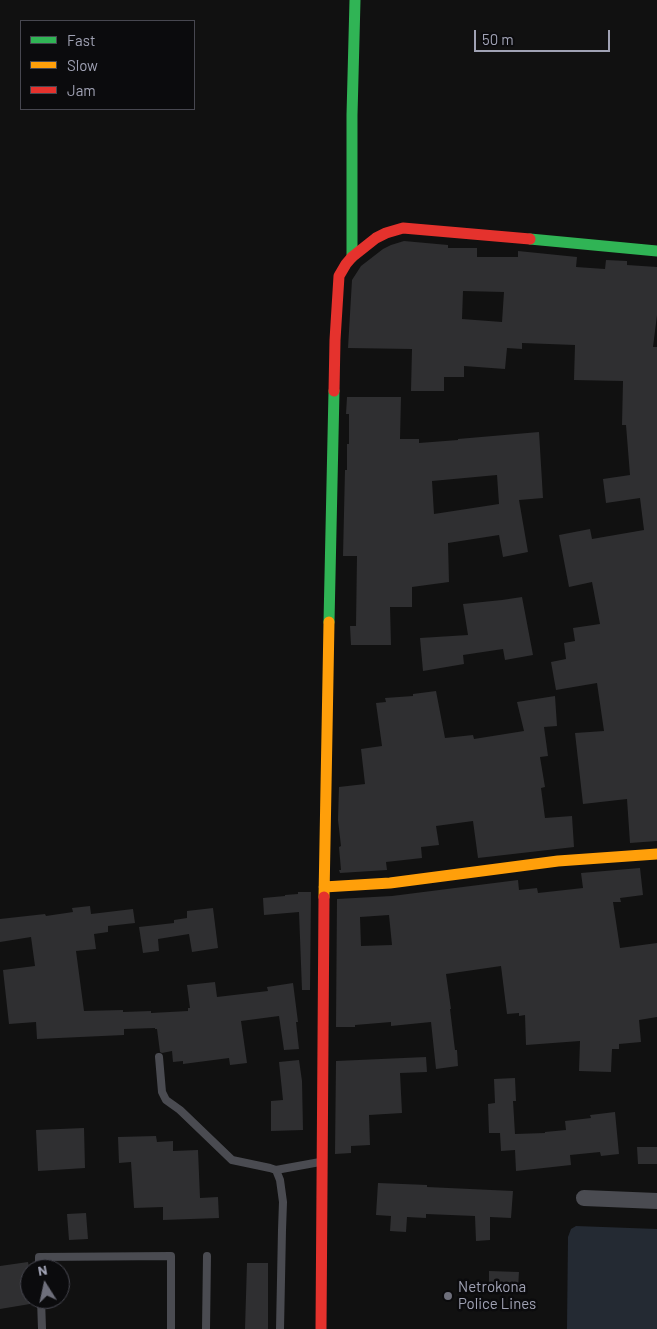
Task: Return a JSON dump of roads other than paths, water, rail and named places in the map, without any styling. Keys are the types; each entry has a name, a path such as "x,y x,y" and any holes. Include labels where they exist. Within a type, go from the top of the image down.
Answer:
{"main road":[{"path":"352,257 352,115 355,0"},
{"path":"321,1329 324,888 335,340 339,276 352,257 376,238 403,228 657,251"},
{"path":"324,888 390,883 558,861 657,854"}],"street":[{"path":"584,1198 657,1201"}],"lane":[{"path":"160,1057 162,1092 166,1100 180,1110 232,1160 276,1170 322,1162"},
{"path":"276,1170 280,1180 283,1202 280,1329"},
{"path":"39,1259 39,1257 171,1256 170,1329"},
{"path":"206,1329 207,1256"},
{"path":"41,1309 42,1329"}],"place":[{"name":"Netrokona Police Lines","path":"448,1296"}]}
